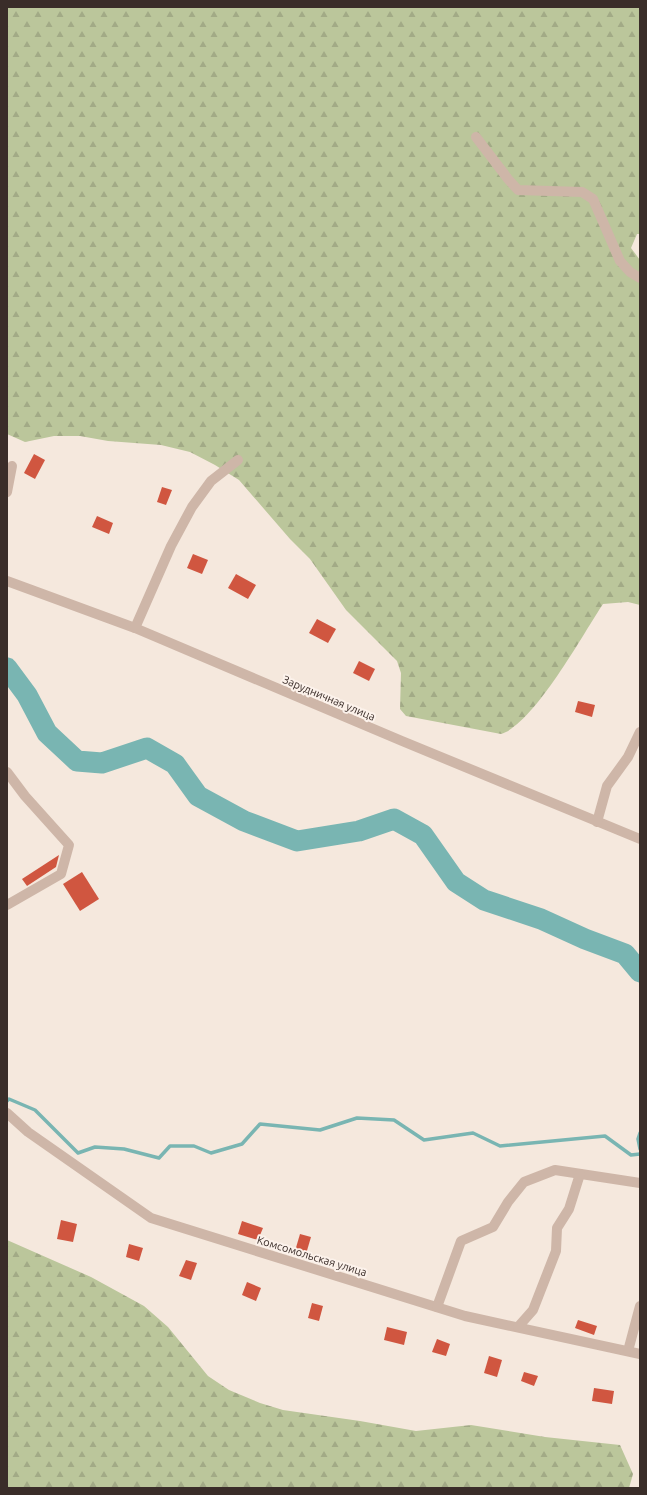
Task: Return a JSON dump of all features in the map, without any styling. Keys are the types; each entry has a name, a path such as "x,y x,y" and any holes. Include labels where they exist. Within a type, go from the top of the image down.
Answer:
{"street":[{"path":"476,137 518,190 582,192 593,199 620,261 630,272 640,278"},
{"path":"135,628 171,546 192,507 211,481 238,460"},
{"path":"7,492 12,466"},
{"name":"Зарудничная улица","path":"7,581 135,628 597,822 640,838"},
{"path":"597,822 607,786 628,757 640,732"},
{"path":"7,772 69,845 60,874 7,905"},
{"name":"Комсомольская улица","path":"7,1113 28,1132 151,1218 465,1316 640,1354"},
{"path":"436,1307 461,1241 494,1227 508,1202 524,1182 555,1170 640,1183"},
{"path":"518,1327 533,1310 556,1251 557,1228 569,1209 580,1174"},
{"path":"628,1351 640,1306"}],"green space":[{"path":"7,7 640,7 640,234 637,234 631,248 640,260 640,605 628,602 603,604 571,656 543,696 528,714 514,727 501,734 406,716 400,709 401,673 397,661 346,610 310,559 290,539 239,480 215,465 190,452 161,445 108,441 80,436 54,436 25,442 7,434"},
{"path":"7,1240 91,1277 144,1306 168,1327 208,1376 229,1390 260,1403 283,1410 416,1431 471,1425 545,1437 620,1445 633,1474 629,1488 7,1488"}],"building":[{"path":"34,454 45,460 35,479 24,473"},
{"path":"162,487 172,490 166,505 157,502"},
{"path":"97,516 113,523 109,534 92,527"},
{"path":"193,554 208,560 202,574 187,568"},
{"path":"236,574 256,585 248,599 228,588"},
{"path":"317,619 336,629 328,643 309,633"},
{"path":"359,661 375,669 369,681 353,673"},
{"path":"578,701 595,705 592,717 575,712"},
{"path":"59,855 56,867 27,886 22,879"},
{"path":"82,872 99,899 80,911 63,884"},
{"path":"61,1220 77,1224 73,1242 57,1239"},
{"path":"242,1221 263,1228 258,1240 238,1234"},
{"path":"300,1234 311,1237 306,1254 295,1251"},
{"path":"129,1244 143,1248 139,1261 126,1257"},
{"path":"186,1260 197,1263 191,1280 179,1276"},
{"path":"247,1282 261,1288 256,1301 242,1295"},
{"path":"312,1303 323,1306 319,1321 308,1318"},
{"path":"578,1320 597,1326 594,1335 575,1328"},
{"path":"387,1327 407,1332 404,1345 384,1340"},
{"path":"437,1339 450,1344 446,1356 432,1352"},
{"path":"489,1356 502,1360 497,1377 484,1373"},
{"path":"524,1372 538,1376 534,1386 521,1381"},
{"path":"594,1388 614,1391 612,1404 592,1401"}],"waterway":[{"path":"7,668 27,695 47,733 77,761 102,763 147,748 175,764 198,796 244,821 297,841 359,831 394,819 423,835 456,882 484,900 541,919 585,939 625,954 640,972"},
{"path":"7,1101 9,1099 35,1110 78,1153 95,1147 124,1149 159,1158 170,1146 194,1146 211,1153 242,1144 260,1124 320,1130 357,1118 394,1120 424,1140 473,1133 500,1146 605,1136 631,1155 640,1154"},
{"path":"640,1133 638,1139 640,1149"}]}
